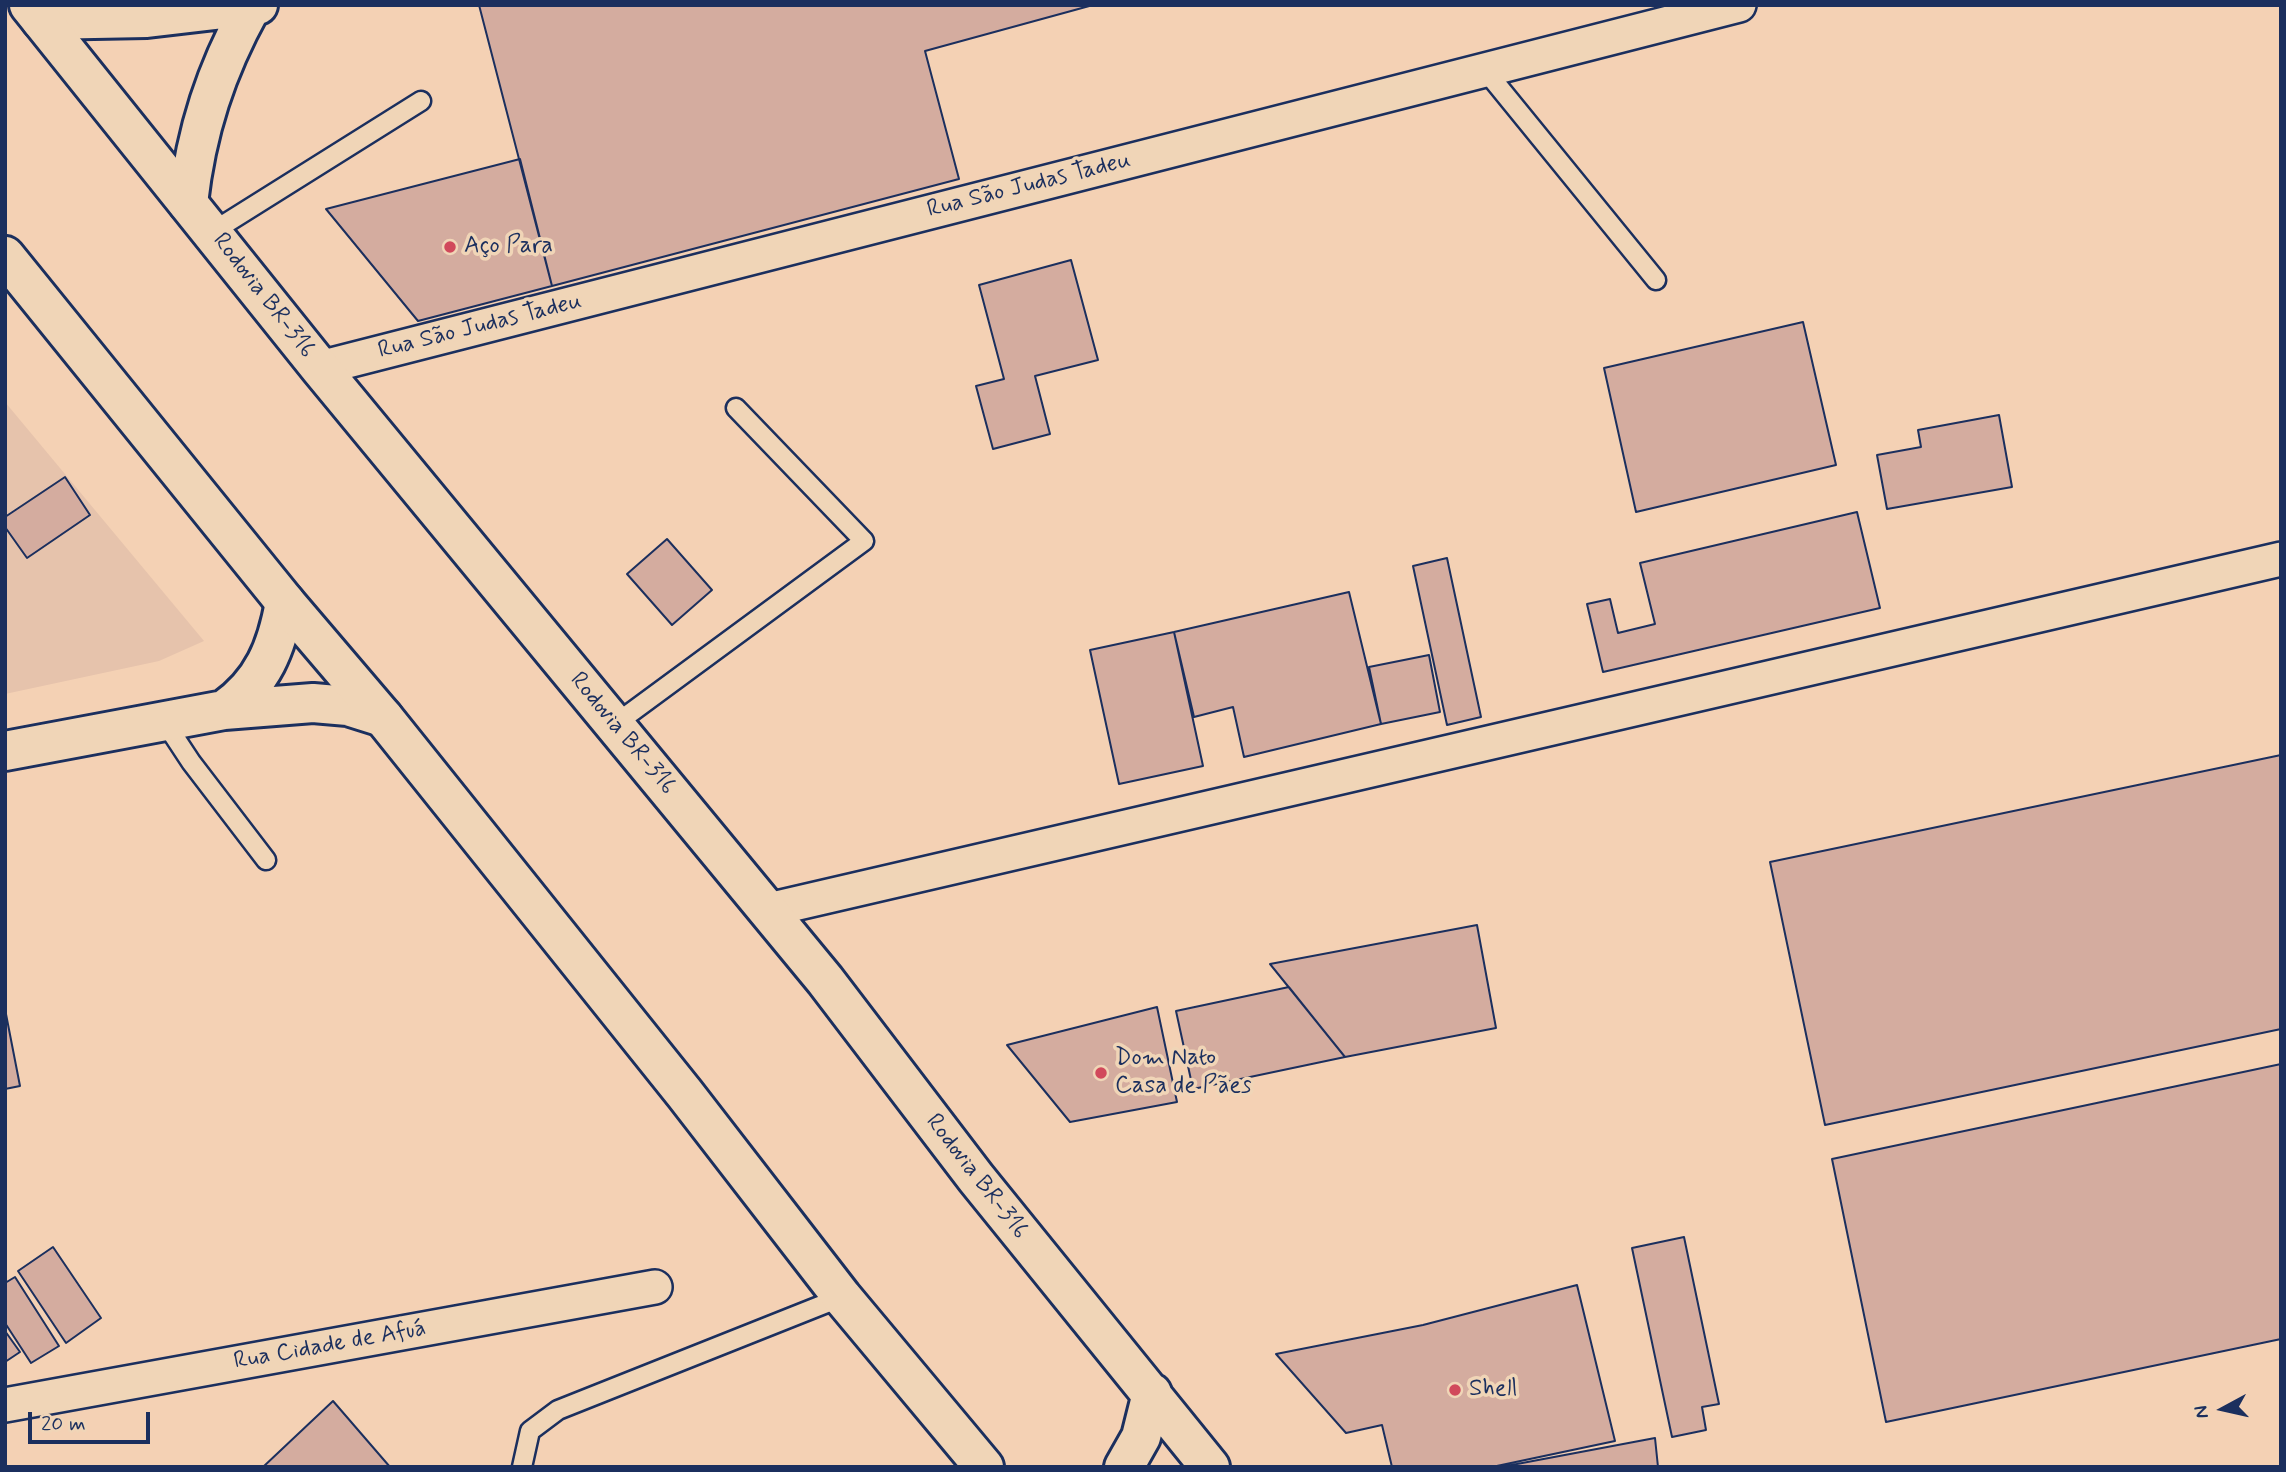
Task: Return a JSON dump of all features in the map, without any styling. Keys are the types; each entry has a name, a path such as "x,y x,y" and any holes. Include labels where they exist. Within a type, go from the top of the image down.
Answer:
{"main road":[{"path":"35,13 147,18 255,6"},
{"path":"188,203 198,133 208,99 227,51 255,6"},
{"name":"Rodovia BR-316","path":"35,13 320,368 825,980 976,1178 1210,1467"},
{"path":"5,256 285,602 383,717 685,1094 842,1297 984,1467"},
{"path":"224,710 246,692 263,671 278,639 285,602"},
{"path":"5,751 224,710 313,703 348,706 383,717"},
{"path":"1124,1467 1141,1437 1152,1393"}],"street":[{"name":"Rua São Judas Tadeu","path":"320,368 1739,5"},
{"path":"768,910 2281,559"},
{"name":"Rua Cidade de Afuá","path":"5,1405 655,1287"}],"lane":[{"path":"1485,70 1656,280"},
{"path":"212,232 421,102"},
{"path":"614,725 864,541 736,408"},
{"path":"164,721 191,762 266,860"},
{"path":"522,1467 530,1431 558,1410 842,1297"}],"shaded area":[{"path":"5,402 204,641 159,661 5,694"}],"building":[{"path":"479,5 1093,5 925,51 959,179 552,286"},
{"name":"Aço Para","path":"520,159 552,286 418,321 326,209"},
{"path":"1071,260 1098,360 1035,376 1050,434 993,449 976,386 1004,379 979,285"},
{"path":"1803,322 1836,465 1636,512 1604,368"},
{"path":"1999,415 2012,487 1887,509 1877,455 1921,447 1918,430"},
{"path":"65,477 90,515 27,558 5,527 5,517"},
{"path":"1857,512 1880,608 1603,672 1587,604 1610,599 1618,633 1655,624 1640,563"},
{"path":"667,539 712,590 672,625 627,574"},
{"path":"1447,558 1481,717 1447,725 1413,566"},
{"path":"1349,592 1381,724 1244,757 1233,707 1194,717 1174,632"},
{"path":"1174,632 1203,766 1119,784 1090,650"},
{"path":"1429,655 1440,712 1381,724 1369,667"},
{"path":"2281,755 2281,1029 1825,1125 1770,862"},
{"path":"1477,925 1496,1028 1345,1057 1270,964"},
{"path":"1289,987 1345,1057 1193,1089 1176,1011"},
{"name":"Dom Nato Casa de Pães","path":"1157,1007 1177,1102 1070,1122 1007,1045"},
{"path":"5,1009 20,1086 5,1089"},
{"path":"2281,1064 2281,1339 1886,1422 1832,1159"},
{"path":"1684,1237 1719,1404 1702,1407 1706,1430 1672,1437 1632,1248"},
{"path":"53,1247 101,1318 66,1343 18,1271"},
{"path":"15,1277 59,1346 31,1363 5,1323 5,1283"},
{"name":"Shell","path":"1577,1285 1615,1441 1492,1467 1392,1467 1382,1425 1346,1433 1276,1354 1423,1325"},
{"path":"5,1331 20,1352 5,1362"},
{"path":"333,1401 390,1467 263,1467"},
{"path":"1655,1438 1658,1467 1501,1467"}],"place":[{"name":"Aço Para","path":"450,247"},
{"name":"Dom Nato Casa de Pães","path":"1101,1073"},
{"name":"Shell","path":"1455,1390"}]}
